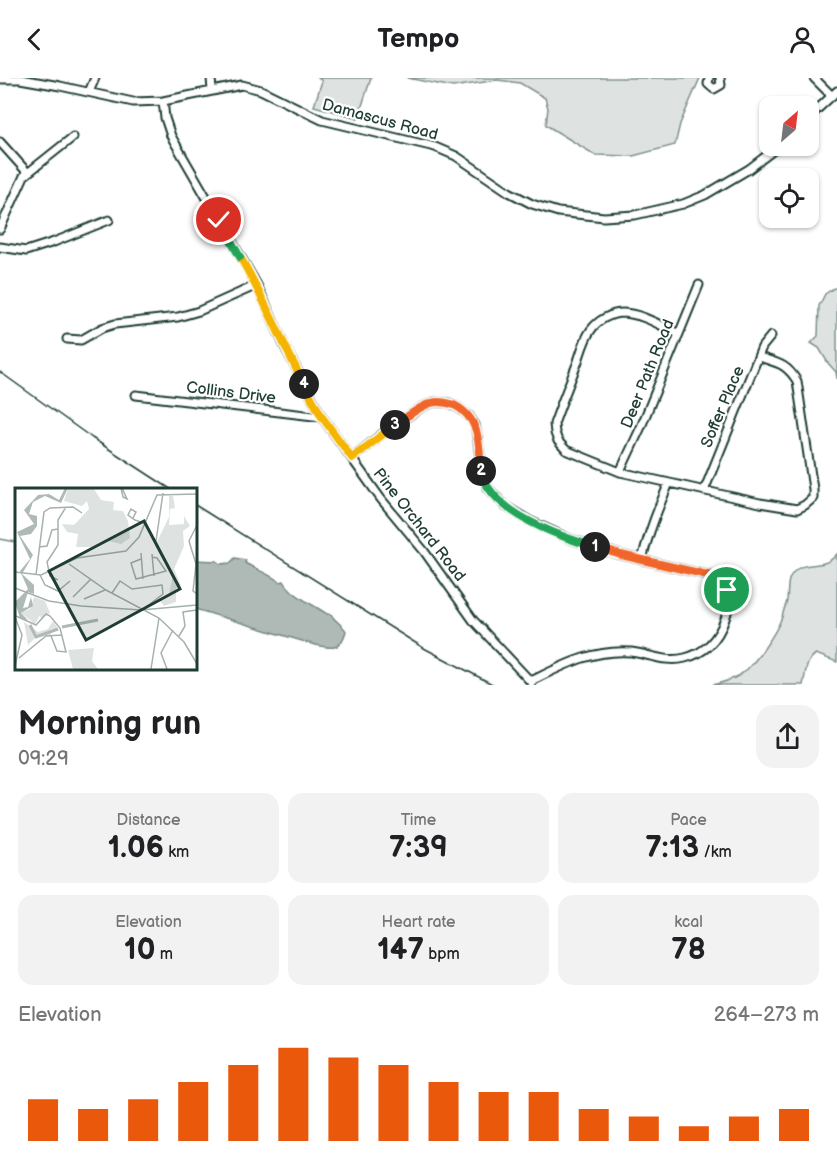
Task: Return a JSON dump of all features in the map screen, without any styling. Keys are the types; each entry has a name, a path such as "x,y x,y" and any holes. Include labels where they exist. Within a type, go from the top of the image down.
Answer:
{"street":[{"path":"89,92 94,78"},
{"path":"211,78 212,90"},
{"path":"709,78 708,84 714,89 721,85 720,78"},
{"path":"814,78 834,93 819,107"},
{"path":"0,79 20,79 134,102 163,101"},
{"name":"Damascus Road","path":"163,101 242,85 261,90 322,120 435,147 456,156 509,192 532,204 558,212 597,217 635,215 683,204 705,195 749,169 766,156"},
{"name":"Pine Orchard Road","path":"163,101 165,118 171,136 257,285 286,349 322,417 381,499 424,551 474,620 533,683"},
{"path":"0,229 27,172 73,137"},
{"path":"0,142 27,172"},
{"path":"0,247 26,251 109,220"},
{"path":"67,339 81,340 102,328 115,324 178,317 199,311 257,285"},
{"name":"Deer Path Road","path":"620,472 641,427 699,285"},
{"path":"679,334 633,314 620,313 597,323 590,331 554,424 558,441 566,450 620,472 760,503 797,508 805,505 813,498 813,489 797,381 790,370 759,357"},
{"name":"Soffer Place","path":"704,491 762,347 771,336"},
{"name":"Collins Drive","path":"136,395 322,417"},
{"path":"352,458 386,431 422,407 434,402 449,403 469,416 475,425 482,474 488,489 505,506 530,521 570,539 621,555 712,576 720,581 727,590 730,605 718,636 700,653 670,661 631,652 604,652 570,662 533,683"},
{"path":"642,560 648,537 669,483"}],"shaded area":[{"path":"318,78 371,78 358,118 314,106 322,81"},
{"path":"407,78 700,78 680,124 675,145 633,156 595,155 546,125 548,108 545,98 520,83 497,80 453,87"},
{"path":"837,288 837,379 836,372 819,348 811,343 818,336 819,306 825,294"},
{"path":"837,554 837,662 816,654 808,664 803,685 712,685 729,681 744,672 763,650 782,617 787,601 789,580 795,571 800,567 825,563"},
{"path":"235,558 246,560 245,563 280,582 284,581 297,595 327,614 331,614 346,631 341,643 334,647 318,645 196,609 196,560 230,563"}],"waterway":[{"path":"0,539 15,542"}],"railway":[{"path":"0,372 92,438 169,488"},
{"path":"196,506 422,647 494,685"}],"route":[{"path":"219,220 257,285 286,349 322,417 352,458 386,431 422,407 434,402 449,403 469,416 475,425 482,474 488,489 505,506 530,521 570,539 621,555 712,576 720,581 727,590"}]}
